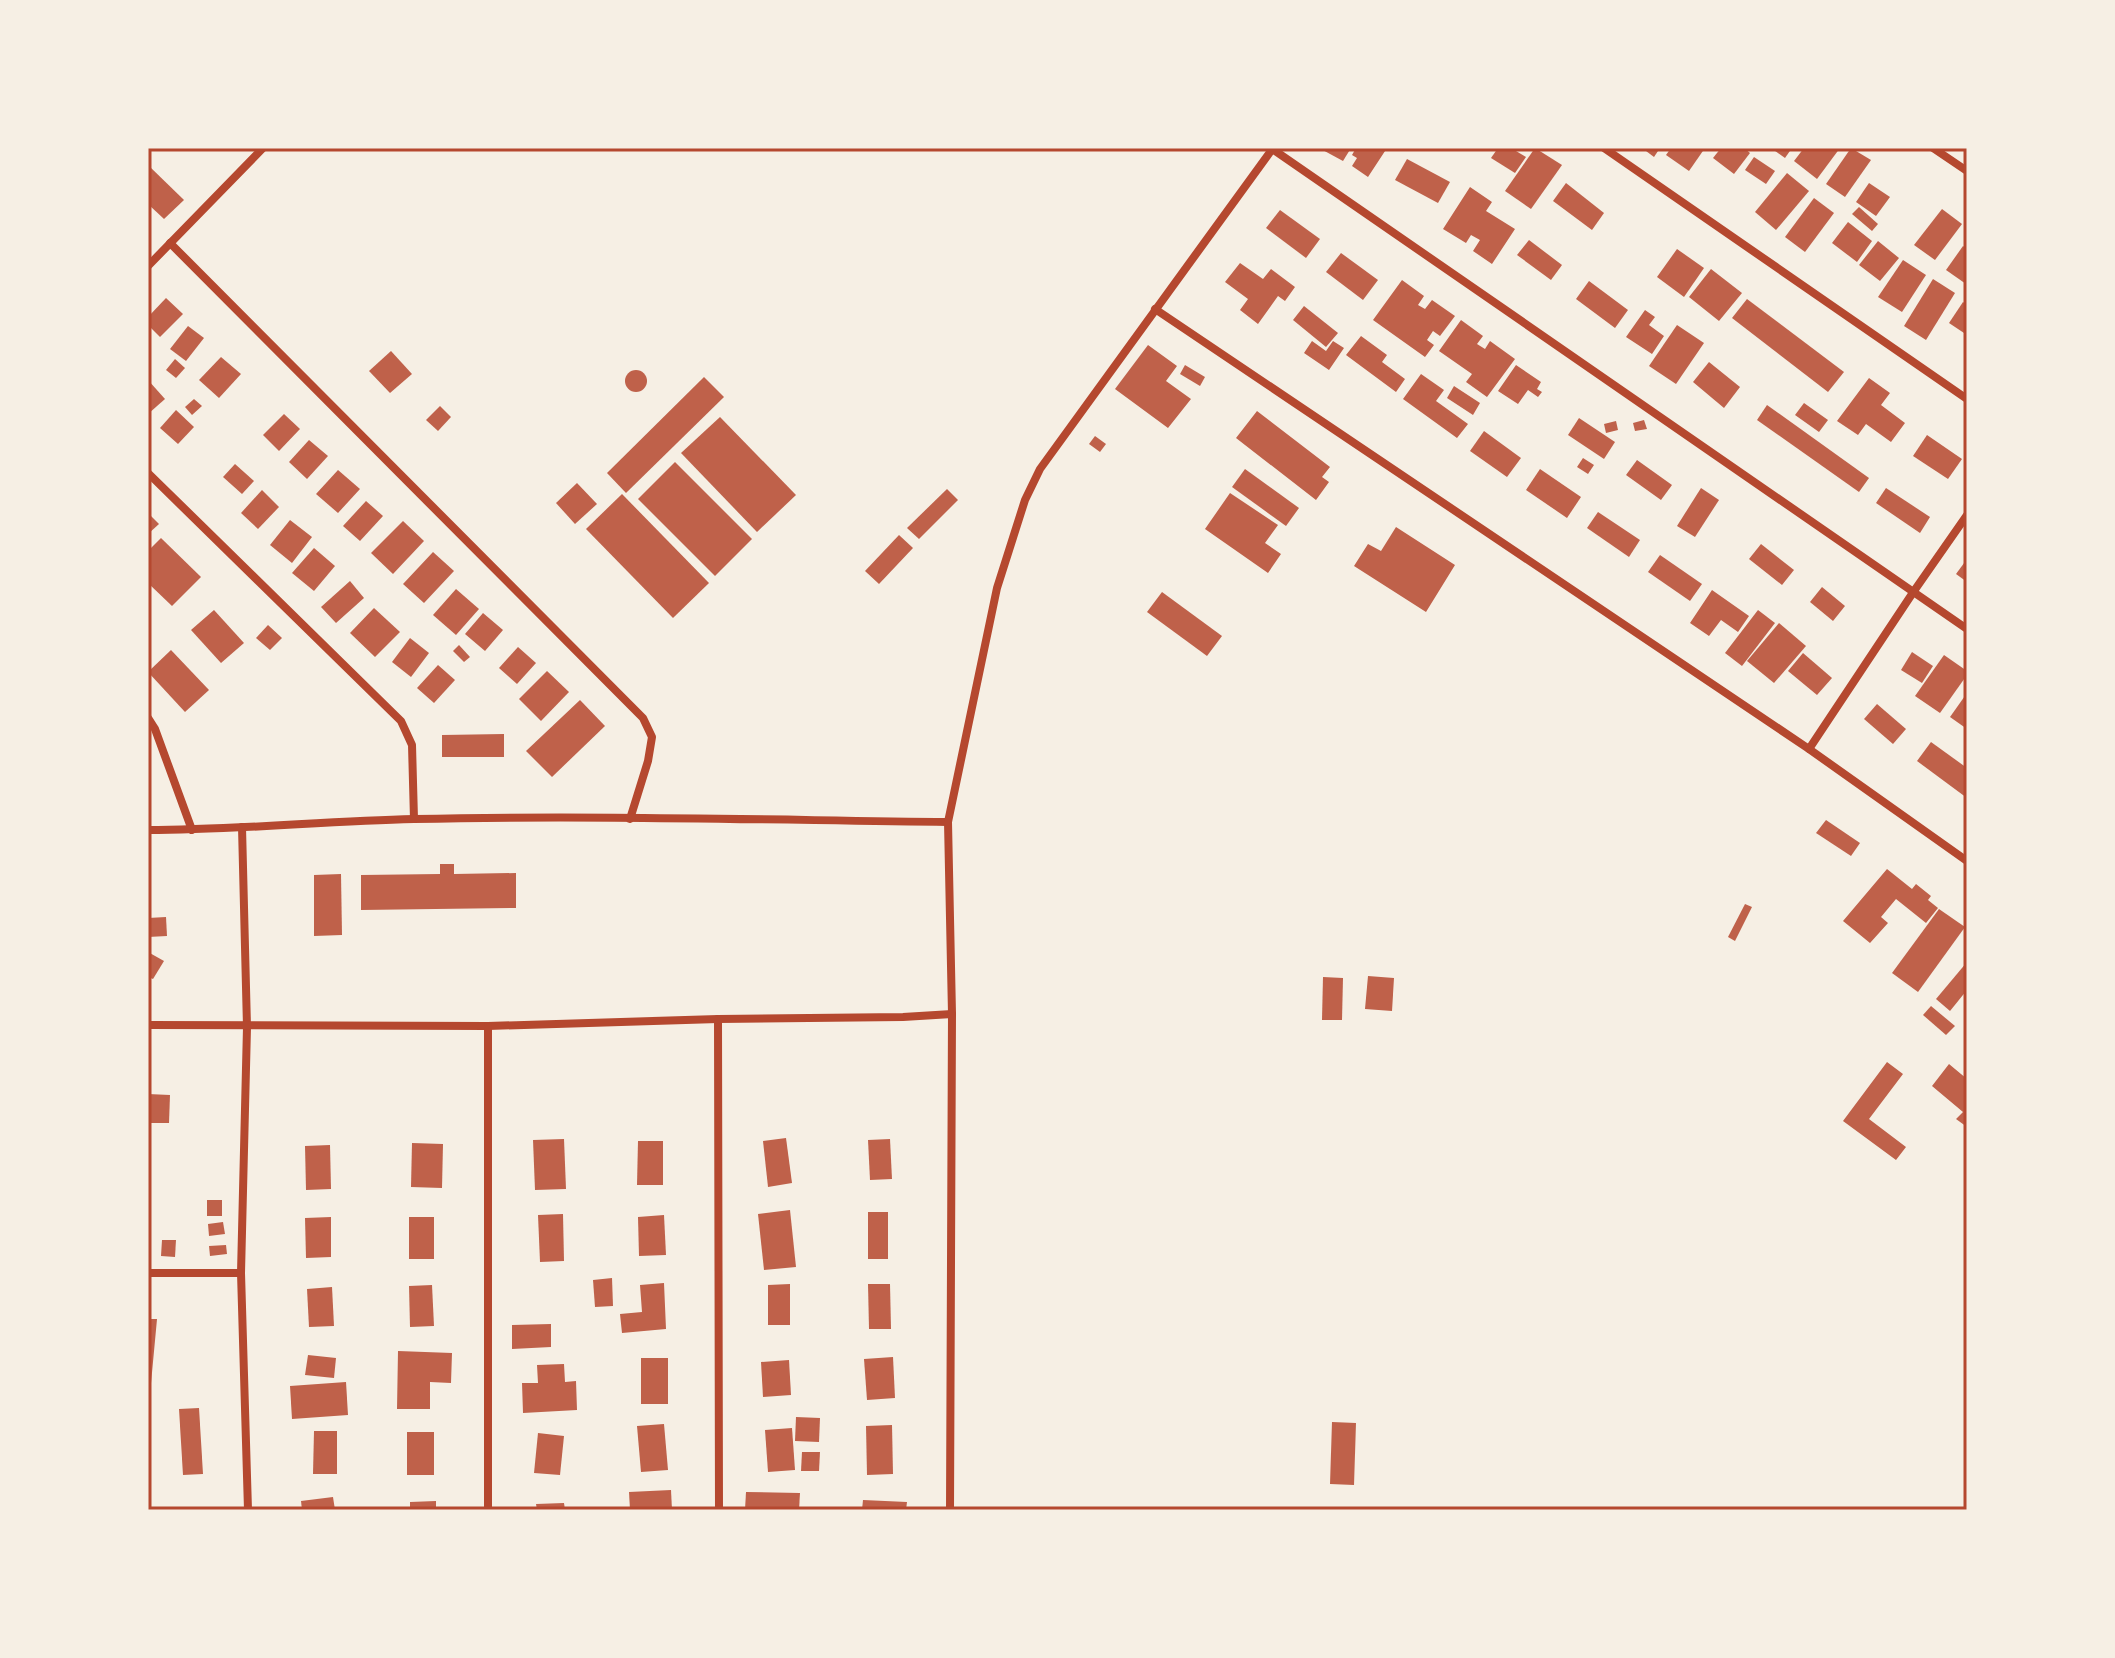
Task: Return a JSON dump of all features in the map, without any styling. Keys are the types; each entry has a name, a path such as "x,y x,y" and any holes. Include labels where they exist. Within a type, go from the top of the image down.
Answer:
{"street":[{"path":"148,266 263,148"},
{"path":"950,1510 952,1014 948,822 997,588 1025,500 1040,469 1272,148 1967,629"},
{"path":"1604,148 1967,399"},
{"path":"1933,148 1967,171"},
{"path":"170,243 643,718 652,737 630,819"},
{"path":"1155,309 1809,749 1967,861"},
{"path":"148,473 401,721 412,745 414,819"},
{"path":"1809,749 1967,515"},
{"path":"148,718 155,729 192,830"},
{"path":"148,830 414,819 948,822"},
{"path":"242,827 247,1027 241,1273 248,1510"},
{"path":"148,1025 488,1026 952,1014"},
{"path":"718,1019 719,1510"},
{"path":"488,1026 488,1510"},
{"path":"148,1273 241,1273"}],"building":[{"path":"1319,148 1351,148 1343,161"},
{"path":"1356,148 1387,148 1368,177 1352,166 1357,158 1352,155"},
{"path":"1498,148 1511,148 1526,157 1515,173 1491,158"},
{"path":"1535,148 1562,165 1531,209 1505,191"},
{"path":"1642,148 1660,148 1654,157"},
{"path":"1671,148 1705,148 1689,171 1666,155"},
{"path":"1721,148 1744,148 1750,153 1734,174 1713,158"},
{"path":"1771,148 1792,148 1785,158"},
{"path":"1804,148 1840,148 1817,179 1794,161"},
{"path":"1851,148 1871,160 1845,197 1826,184"},
{"path":"1754,157 1775,171 1766,184 1745,170"},
{"path":"1407,159 1450,182 1438,203 1395,180"},
{"path":"148,165 184,200 164,219 148,204"},
{"path":"1787,173 1809,191 1776,230 1755,212"},
{"path":"1566,183 1604,213 1592,230 1553,201"},
{"path":"1869,183 1890,197 1876,216 1856,202"},
{"path":"1470,187 1492,202 1486,211 1515,229 1492,264 1473,251 1480,240 1471,235 1466,243 1443,229"},
{"path":"1814,198 1834,213 1805,252 1785,237"},
{"path":"1859,207 1878,224 1872,231 1852,214"},
{"path":"1942,209 1962,224 1935,260 1914,245"},
{"path":"1280,210 1320,239 1306,258 1266,228"},
{"path":"1848,222 1872,241 1857,262 1832,243"},
{"path":"1529,240 1562,265 1551,280 1517,255"},
{"path":"1878,241 1899,258 1880,281 1859,265"},
{"path":"1963,246 1967,249 1966,284 1946,270"},
{"path":"1677,249 1704,268 1684,297 1657,277"},
{"path":"1341,253 1378,280 1363,300 1326,272"},
{"path":"1903,260 1926,275 1902,312 1878,297"},
{"path":"1240,263 1263,279 1271,269 1295,287 1285,301 1278,296 1258,324 1240,310 1248,299 1225,282"},
{"path":"1711,269 1742,293 1719,321 1689,297"},
{"path":"1933,279 1955,293 1926,340 1904,326"},
{"path":"1402,280 1424,296 1418,305 1425,309 1432,300 1455,316 1440,336 1433,331 1427,340 1434,345 1425,357 1373,320"},
{"path":"1589,281 1628,310 1615,328 1576,299"},
{"path":"166,298 183,314 160,337 148,325 148,317"},
{"path":"1747,299 1844,372 1828,392 1732,318"},
{"path":"1963,302 1967,305 1967,335 1949,323"},
{"path":"1304,306 1338,333 1326,347 1293,320"},
{"path":"1645,310 1655,317 1649,325 1664,336 1652,354 1626,337"},
{"path":"1461,320 1483,336 1477,344 1485,349 1490,341 1515,359 1487,397 1466,382 1472,374 1439,351"},
{"path":"1677,325 1704,343 1676,384 1649,366"},
{"path":"188,326 204,338 186,361 170,349"},
{"path":"1361,336 1387,355 1382,362 1405,379 1396,392 1346,355"},
{"path":"1312,341 1326,351 1333,341 1344,348 1329,370 1304,353"},
{"path":"1148,345 1177,366 1166,381 1191,399 1168,428 1115,389"},
{"path":"391,351 412,374 390,393 369,371"},
{"path":"221,357 241,374 219,398 199,380"},
{"path":"175,359 185,368 176,378 166,370"},
{"path":"1709,362 1740,387 1724,408 1693,382"},
{"path":"1185,365 1205,377 1200,386 1180,374"},
{"path":"1516,365 1541,382 1537,389 1542,392 1538,397 1528,390 1518,404 1498,391"},
{"path":"636,370 644,373 647,381 644,389 636,392 628,389 625,381 628,373"},
{"path":"1421,374 1444,390 1436,401 1468,424 1457,438 1403,399"},
{"path":"704,377 724,397 626,493 607,473"},
{"path":"1869,378 1890,393 1881,405 1905,423 1891,442 1866,424 1858,435 1837,421"},
{"path":"148,380 165,399 148,414"},
{"path":"1454,386 1480,403 1473,415 1447,398"},
{"path":"194,399 202,406 192,415 185,407"},
{"path":"1804,403 1828,420 1819,432 1795,415"},
{"path":"1767,405 1869,478 1859,492 1757,420"},
{"path":"440,406 451,417 438,431 426,420"},
{"path":"176,410 194,427 178,444 160,428"},
{"path":"1257,411 1330,467 1322,477 1329,482 1316,500 1236,438"},
{"path":"284,414 300,429 279,451 263,435"},
{"path":"720,417 796,495 757,532 681,453"},
{"path":"1579,418 1615,442 1604,459 1568,435"},
{"path":"1644,420 1647,429 1635,431 1633,423"},
{"path":"1616,421 1618,430 1606,433 1604,424"},
{"path":"1484,431 1521,458 1507,477 1470,451"},
{"path":"1927,435 1962,459 1948,479 1913,456"},
{"path":"1095,436 1106,444 1100,452 1089,444"},
{"path":"309,440 328,456 307,479 289,462"},
{"path":"1583,458 1594,465 1588,474 1577,467"},
{"path":"1637,460 1672,485 1661,500 1626,475"},
{"path":"675,462 752,539 715,576 638,499"},
{"path":"235,464 254,481 242,494 223,477"},
{"path":"1245,469 1299,508 1286,526 1232,487"},
{"path":"1540,469 1581,497 1567,518 1526,490"},
{"path":"338,470 360,489 338,513 316,494"},
{"path":"577,483 597,504 575,524 556,503"},
{"path":"1701,488 1719,500 1695,537 1677,526"},
{"path":"1886,488 1930,517 1920,533 1876,503"},
{"path":"947,489 958,500 919,539 907,528"},
{"path":"262,490 279,507 258,529 241,513"},
{"path":"1230,493 1278,525 1265,543 1281,554 1268,573 1205,529"},
{"path":"622,494 709,583 673,618 586,529"},
{"path":"366,501 383,516 360,541 343,526"},
{"path":"1598,512 1640,540 1629,557 1587,528"},
{"path":"148,513 159,524 148,534"},
{"path":"290,520 312,537 292,563 270,545"},
{"path":"403,521 424,541 393,574 371,553"},
{"path":"1396,527 1455,565 1426,612 1354,566 1368,544 1381,551"},
{"path":"899,535 913,548 879,584 865,571"},
{"path":"161,538 201,577 172,606 148,583 148,551"},
{"path":"1761,544 1794,570 1782,585 1749,559"},
{"path":"314,548 335,566 314,591 292,573"},
{"path":"433,552 454,571 424,603 403,584"},
{"path":"1660,555 1702,584 1690,601 1648,572"},
{"path":"1967,559 1967,582 1956,574"},
{"path":"350,581 364,598 336,623 321,607"},
{"path":"1822,587 1845,606 1833,621 1810,602"},
{"path":"456,589 479,609 456,635 433,615"},
{"path":"1712,590 1749,616 1738,632 1721,620 1709,636 1690,623"},
{"path":"1162,592 1222,636 1207,656 1147,612"},
{"path":"374,608 400,632 375,657 350,633"},
{"path":"214,610 244,643 221,663 191,630"},
{"path":"1758,610 1775,623 1742,666 1725,653"},
{"path":"483,613 503,630 485,651 465,634"},
{"path":"1779,623 1806,646 1774,683 1747,661"},
{"path":"268,625 282,638 270,650 256,638"},
{"path":"410,638 429,653 411,677 392,662"},
{"path":"459,645 470,657 464,662 453,651"},
{"path":"518,647 536,663 517,684 499,668"},
{"path":"171,650 209,690 185,712 148,672"},
{"path":"1912,652 1933,666 1922,683 1901,670"},
{"path":"1803,653 1832,678 1817,695 1788,671"},
{"path":"1944,655 1967,671 1967,675 1940,713 1915,696"},
{"path":"438,665 455,680 434,703 417,688"},
{"path":"547,671 569,692 541,721 519,699"},
{"path":"1967,693 1967,729 1950,717"},
{"path":"580,700 605,726 552,777 526,751"},
{"path":"1877,704 1906,729 1893,744 1864,719"},
{"path":"504,734 504,757 442,757 442,735"},
{"path":"1931,742 1967,768 1967,798 1917,761"},
{"path":"1826,820 1860,843 1851,856 1816,833"},
{"path":"440,864 454,864 454,874 516,873 516,908 361,910 361,875 440,874"},
{"path":"1887,869 1912,889 1916,884 1931,896 1928,900 1938,908 1926,923 1896,899 1881,917 1888,923 1870,943 1843,921"},
{"path":"341,874 342,935 314,936 314,875"},
{"path":"1745,904 1752,907 1735,941 1728,937"},
{"path":"1939,909 1965,927 1918,992 1892,973"},
{"path":"166,917 167,936 148,937 148,918"},
{"path":"148,952 164,961 153,979 148,977"},
{"path":"1967,962 1967,990 1950,1011 1936,999"},
{"path":"1368,976 1394,978 1392,1011 1365,1009"},
{"path":"1323,977 1343,978 1342,1020 1322,1020"},
{"path":"1931,1006 1955,1026 1946,1035 1923,1015"},
{"path":"1887,1062 1903,1074 1869,1119 1906,1147 1896,1160 1843,1121"},
{"path":"1949,1064 1967,1079 1967,1127 1956,1119 1963,1112 1932,1086"},
{"path":"148,1094 170,1095 169,1123 148,1123"},
{"path":"786,1138 792,1183 768,1187 763,1141"},
{"path":"564,1139 566,1189 535,1190 533,1140"},
{"path":"890,1139 892,1179 870,1180 868,1140"},
{"path":"638,1141 663,1141 663,1185 637,1185"},
{"path":"412,1143 443,1144 442,1188 411,1187"},
{"path":"330,1145 331,1189 306,1190 305,1146"},
{"path":"207,1200 222,1200 222,1216 207,1216"},
{"path":"790,1210 796,1267 764,1270 758,1214"},
{"path":"868,1212 888,1212 888,1259 868,1259"},
{"path":"563,1214 564,1261 540,1262 538,1215"},
{"path":"664,1215 666,1255 639,1256 638,1217"},
{"path":"331,1217 331,1257 306,1258 305,1218"},
{"path":"409,1217 434,1217 434,1259 409,1259"},
{"path":"223,1222 225,1234 209,1236 208,1224"},
{"path":"162,1240 176,1240 175,1257 161,1256"},
{"path":"226,1245 227,1254 210,1256 209,1246"},
{"path":"612,1278 613,1306 595,1307 593,1280"},
{"path":"664,1283 666,1329 622,1333 620,1314 642,1312 640,1285"},
{"path":"790,1284 790,1325 768,1325 768,1285"},
{"path":"868,1284 890,1284 891,1329 869,1329"},
{"path":"432,1285 434,1326 410,1327 409,1286"},
{"path":"332,1287 334,1326 309,1327 307,1289"},
{"path":"148,1319 157,1319 151,1383 148,1382"},
{"path":"551,1324 551,1347 512,1349 512,1325"},
{"path":"398,1351 452,1353 451,1383 430,1382 430,1409 397,1409"},
{"path":"308,1355 336,1358 334,1378 305,1375"},
{"path":"893,1357 895,1398 867,1400 864,1359"},
{"path":"641,1358 668,1358 668,1404 641,1404"},
{"path":"789,1360 791,1395 763,1397 761,1362"},
{"path":"564,1364 565,1382 576,1381 577,1410 523,1413 522,1383 538,1383 537,1365"},
{"path":"346,1382 348,1415 292,1419 290,1386"},
{"path":"199,1408 203,1474 183,1475 179,1409"},
{"path":"796,1417 820,1418 819,1442 795,1441"},
{"path":"1332,1422 1356,1423 1354,1485 1330,1484"},
{"path":"664,1424 668,1470 641,1472 637,1426"},
{"path":"892,1425 893,1474 867,1475 866,1426"},
{"path":"792,1428 795,1470 768,1472 765,1430"},
{"path":"314,1431 337,1431 337,1474 313,1474"},
{"path":"407,1432 434,1432 434,1475 407,1475"},
{"path":"538,1433 564,1436 560,1475 534,1473"},
{"path":"802,1452 820,1452 819,1471 801,1471"},
{"path":"671,1490 672,1510 630,1510 629,1492"},
{"path":"746,1492 800,1493 799,1510 745,1510"},
{"path":"333,1497 335,1510 302,1510 301,1501"},
{"path":"863,1500 907,1502 906,1510 862,1510"},
{"path":"436,1501 436,1510 410,1510 410,1502"},
{"path":"564,1503 565,1510 537,1510 536,1504"}]}
